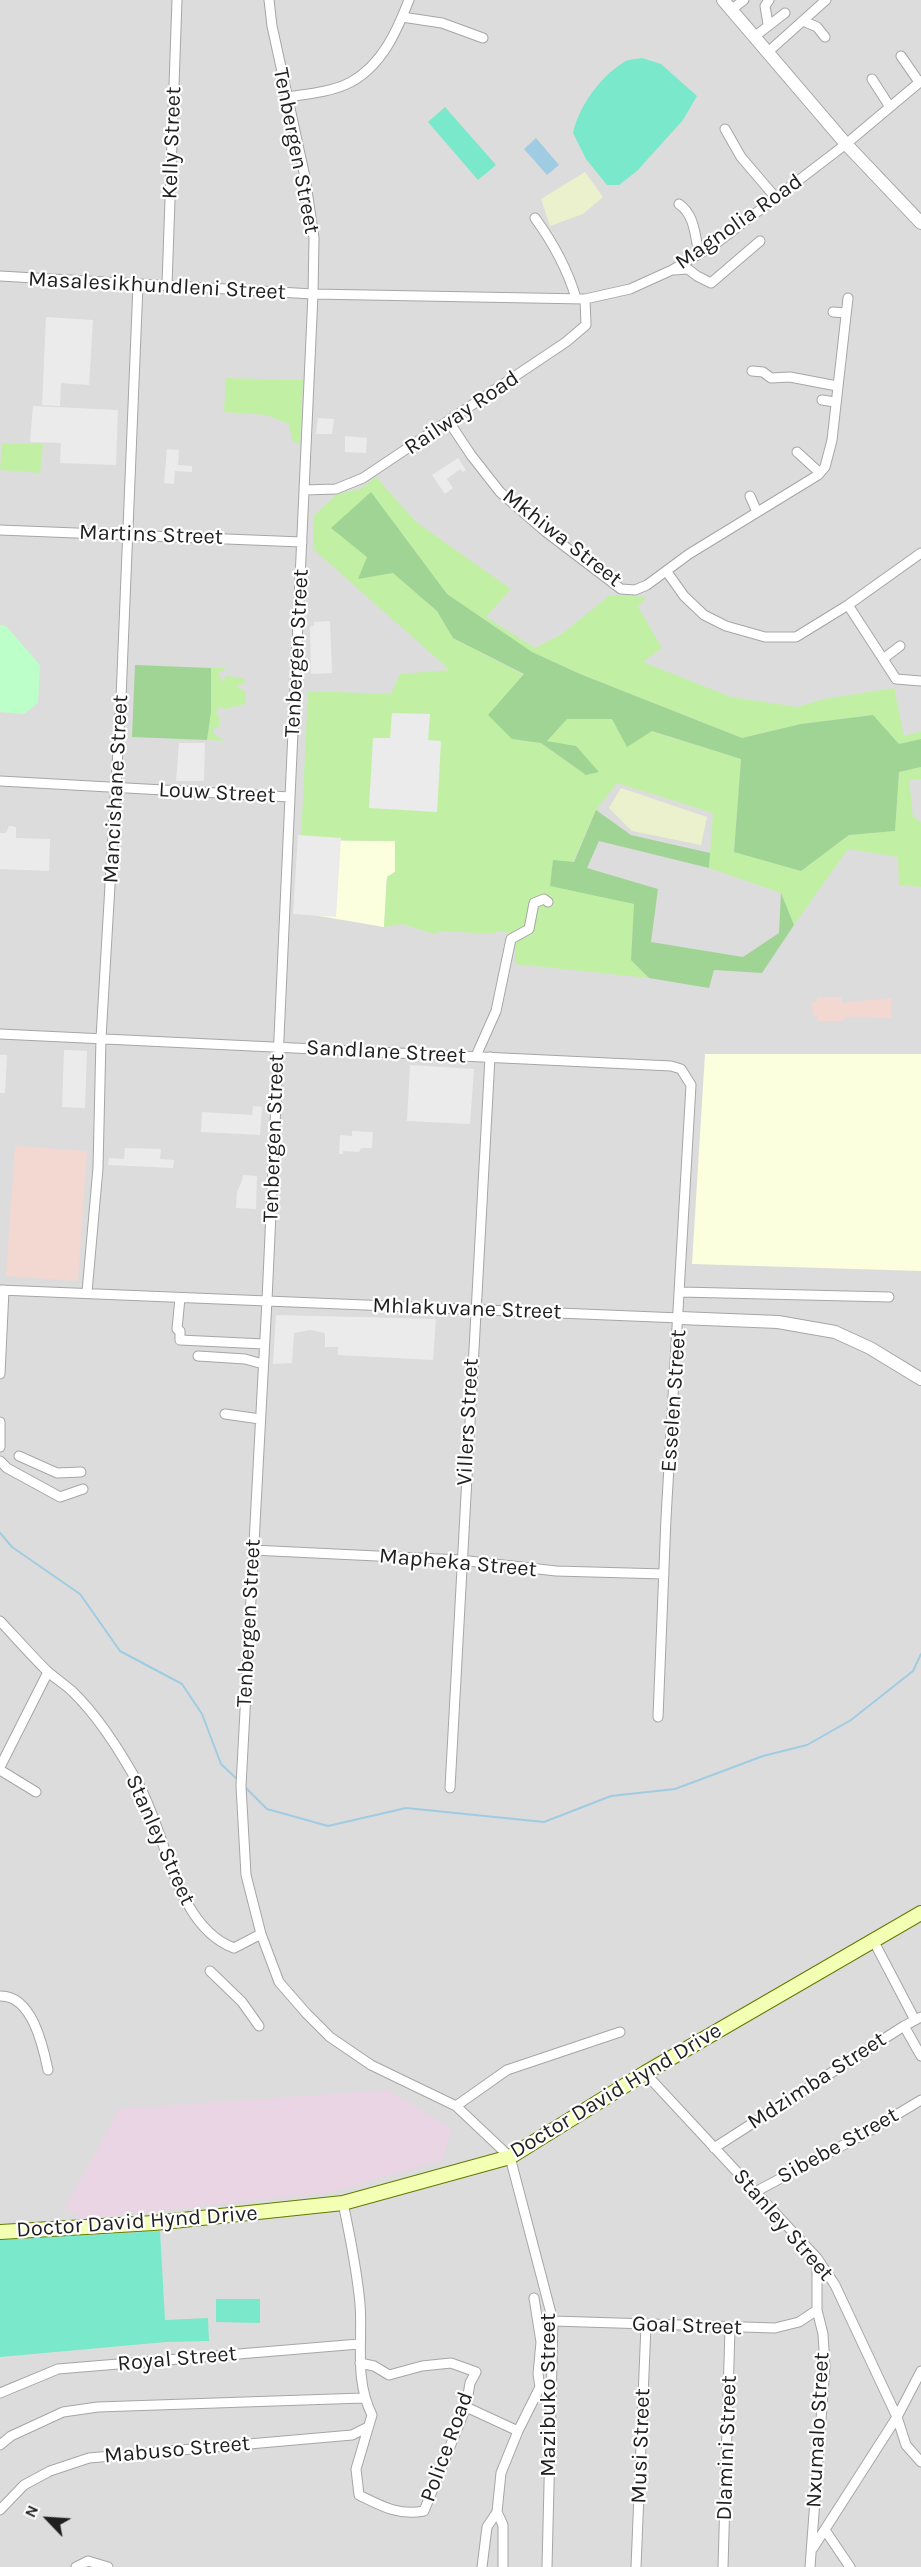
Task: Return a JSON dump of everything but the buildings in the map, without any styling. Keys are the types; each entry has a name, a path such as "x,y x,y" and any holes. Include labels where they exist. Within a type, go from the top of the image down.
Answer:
{"main road":[{"name":"Doctor David Hynd Drive","path":"0,2232 154,2223 343,2203 510,2157 645,2073 921,1912"}],"street":[{"name":"Kelly Street","path":"167,285 177,0"},
{"name":"Tenbergen Street","path":"270,0 272,26 305,177 314,238 267,1300 252,1550 241,1809 246,1875 261,1934 279,1982 330,2037 371,2065 456,2106 510,2157"},
{"path":"287,97 327,90 351,82 377,60 396,34 409,0"},
{"path":"744,0 727,5 846,144 921,223"},
{"path":"768,24 765,6 769,0"},
{"path":"768,52 826,0"},
{"path":"754,37 785,13"},
{"path":"402,17 442,23 483,38"},
{"path":"803,21 817,27 825,37"},
{"path":"901,56 920,81"},
{"path":"872,79 890,107"},
{"name":"Magnolia Road","path":"313,294 580,298 630,289 672,270 699,254 846,144 920,81"},
{"path":"725,129 741,157 776,198"},
{"path":"679,204 687,210 692,220 699,254"},
{"path":"535,218 555,247 580,298"},
{"path":"672,270 688,269 711,283 760,241"},
{"name":"Masalesikhundleni Street","path":"0,276 313,294"},
{"name":"Mancishane Street","path":"87,1292 98,1168 100,1038 117,787 138,285"},
{"name":"Railway Road","path":"304,490 336,489 363,478 449,422 581,330 586,325 580,298"},
{"path":"797,452 820,473 825,467 832,440 848,298"},
{"path":"833,312 846,313"},
{"path":"829,360 840,361"},
{"path":"752,371 763,372 771,378 790,377 837,386"},
{"path":"822,400 835,402"},
{"name":"Mkhiwa Street","path":"449,422 500,492 546,532 621,589 635,590 667,572 689,554 820,473"},
{"path":"750,496 757,512"},
{"name":"Martins Street","path":"0,530 128,533 302,542"},
{"path":"667,572 684,596 704,615 726,626 765,637 796,637 848,605 921,553"},
{"path":"848,605 896,679 921,681"},
{"path":"883,659 900,646"},
{"name":"Louw Street","path":"0,781 290,797"},
{"path":"476,1056 496,1011 511,939 531,930 534,903 544,899 548,902"},
{"name":"Sandlane Street","path":"0,1034 671,1066 681,1070 691,1086"},
{"name":"Villers Street","path":"450,1788 460,1560 490,1057"},
{"name":"Esselen Street","path":"658,1717 691,1086"},
{"path":"0,1374 2,1290"},
{"name":"Mhlakuvane Street","path":"2,1290 778,1322 835,1332 870,1348 921,1379"},
{"path":"681,1292 889,1297"},
{"path":"180,1298 177,1329 180,1331 180,1340 264,1344"},
{"path":"198,1356 245,1359 263,1364"},
{"path":"225,1414 260,1419"},
{"path":"0,1422 0,1448"},
{"path":"19,1456 57,1473 81,1472"},
{"path":"0,1461 60,1497 83,1489"},
{"name":"Mapheka Street","path":"252,1550 460,1560 556,1570 664,1574"},
{"name":"Stanley Street","path":"0,1621 48,1672 72,1692 102,1726 141,1788 183,1892 198,1921 219,1942 234,1948 261,1934"},
{"path":"36,1792 0,1768 48,1672"},
{"path":"873,1940 918,2018"},
{"path":"210,1971 242,2002 259,2026"},
{"path":"0,1996 15,2001 34,2020 48,2070"},
{"name":"Mdzimba Street","path":"714,2148 918,2018"},
{"path":"904,2025 921,2056"},
{"path":"456,2106 507,2070 620,2032"},
{"name":"Stanley Street","path":"645,2073 818,2258 835,2285 897,2417 906,2445 921,2462"},
{"name":"Sibebe Street","path":"755,2192 866,2133 921,2100"},
{"name":"Mazibuko Street","path":"510,2157 553,2321 548,2567"},
{"name":"Police Road","path":"343,2203 360,2308 359,2344 360,2363 363,2398 372,2415 356,2469 359,2494 387,2510 411,2514 424,2511 466,2407 470,2383 476,2372 451,2363 422,2366 389,2375 374,2366 360,2363"},
{"name":"Nxumalo Street","path":"810,2567 825,2366 823,2334 818,2310 818,2258"},
{"path":"482,2567 487,2527 497,2512 501,2473 518,2431 540,2387 541,2342 534,2298"},
{"name":"Goal Street","path":"553,2321 775,2328 799,2322 818,2310"},
{"name":"Musi Street","path":"636,2567 646,2325"},
{"name":"Dlamini Street","path":"723,2567 730,2328"},
{"name":"Royal Street","path":"0,2393 58,2369 359,2344"},
{"path":"811,2551 897,2417 921,2372"},
{"path":"0,2445 11,2436 63,2412 98,2407 363,2398"},
{"path":"466,2407 518,2431"},
{"name":"Mabuso Street","path":"0,2510 24,2485 50,2471 89,2458 352,2435 368,2427"},
{"path":"497,2512 503,2525 503,2567"},
{"path":"825,2530 850,2567"},
{"path":"486,2539 504,2541"},
{"path":"76,2567 88,2561 108,2567"}],"shaded area":[{"path":"0,0 921,0 921,2567 0,2567"},
{"path":"585,172 603,197 583,214 550,226 541,199"},
{"path":"46,317 93,320 89,385 61,383 60,406 42,405"},
{"path":"33,406 118,410 116,465 60,463 61,443 30,442"},
{"path":"318,418 334,419 332,434 316,434"},
{"path":"345,436 367,438 366,453 345,452"},
{"path":"167,449 179,450 178,465 192,466 192,472 175,471 174,484 164,483"},
{"path":"458,458 466,470 463,472 460,469 447,479 453,488 445,494 432,475"},
{"path":"330,621 332,673 311,674 310,627 314,626 314,622"},
{"path":"392,713 430,714 428,740 441,741 437,812 369,808 373,738 390,738"},
{"path":"179,743 205,743 204,781 176,781"},
{"path":"621,788 707,817 701,845 632,831 609,808"},
{"path":"9,826 16,827 16,838 50,839 49,871 0,869 0,833 6,833"},
{"path":"298,835 341,838 336,917 293,914"},
{"path":"301,840 395,841 395,872 387,877 384,927 296,912"},
{"path":"817,997 842,997 842,1003 891,998 891,1018 844,1017 844,1021 817,1021 818,1016 813,1016 812,1002 817,1001"},
{"path":"64,1050 87,1051 85,1108 62,1107"},
{"path":"705,1054 921,1054 921,1271 692,1264"},
{"path":"0,1055 7,1055 5,1093 0,1093"},
{"path":"410,1065 474,1069 470,1124 407,1121"},
{"path":"253,1106 262,1107 260,1135 201,1132 202,1112 252,1115"},
{"path":"352,1131 373,1132 372,1148 361,1148 359,1152 343,1151 343,1154 339,1154 340,1135 352,1136"},
{"path":"15,1146 87,1151 78,1281 6,1276"},
{"path":"125,1148 161,1149 160,1159 174,1160 173,1168 108,1165 109,1158 124,1159"},
{"path":"243,1175 257,1176 256,1209 236,1208 237,1192"},
{"path":"276,1315 436,1319 433,1360 338,1355 338,1347 325,1347 325,1333 310,1330 294,1333 292,1363 273,1364"},
{"path":"388,2090 451,2128 443,2160 332,2192 83,2219 65,2208 119,2109"}],"green space":[{"path":"642,58 661,64 697,96 683,120 637,171 619,185 607,185 586,159 573,133 585,103 599,84 624,62"},
{"path":"445,107 496,165 478,180 428,122"},
{"path":"226,378 303,380 300,445 292,440 289,424 266,415 224,412"},
{"path":"2,443 43,444 40,473 0,470"},
{"path":"376,477 416,522 511,589 486,617 535,648 562,634 610,595 647,597 638,607 662,648 643,662 731,697 797,707 824,699 894,688 904,736 921,731 921,739 899,744 872,715 801,724 742,738 580,674 532,652 447,594 371,492 367,558 359,578 393,573 437,611 453,638 524,675 512,739 541,743 586,775 599,771 547,741 567,719 612,719 741,759 734,851 801,871 849,835 895,831 899,772 921,767 921,779 909,780 913,817 921,822 921,887 899,885 898,857 848,849 794,925 781,893 709,868 713,813 617,783 596,810 573,862 634,904 631,960 649,978 515,964 515,934 499,931 491,934 441,931 434,934 402,924 384,927 387,877 395,872 395,841 301,840 308,691 391,694 400,674 450,670 313,549 314,516 337,494 360,489"},
{"path":"371,492 447,594 532,652 580,674 742,738 801,724 873,715 899,744 921,739 921,767 899,772 895,831 849,835 801,871 734,852 741,759 652,731 627,747 612,719 567,719 547,741 576,746 599,772 586,775 541,743 512,739 488,715 524,674 453,638 437,611 393,573 358,579 367,557 331,528"},
{"path":"0,625 6,626 40,665 38,703 24,714 0,712"},
{"path":"135,665 211,668 211,712 207,740 132,737"},
{"path":"211,668 227,668 218,674 223,682 226,676 244,678 245,683 236,686 246,692 245,704 226,709 219,707 216,713 219,716 219,727 214,728 214,734 225,741 207,740 211,712"},
{"path":"596,810 631,835 710,853 709,868 599,841 587,868 658,889 651,942 743,957 779,933 781,893 794,925 762,973 714,970 709,988 649,978 631,960 634,904 550,886 553,860 574,862"},
{"path":"160,2231 165,2320 208,2318 209,2341 166,2342 0,2357 0,2240"},
{"path":"216,2299 260,2299 260,2323 216,2322"}],"water":[{"path":"536,138 559,165 547,175 524,149"}],"waterway":[{"path":"0,1533 12,1547 80,1594 120,1651 182,1684 202,1714 221,1764 238,1780"},
{"path":"244,1786 267,1809 328,1826 406,1808 544,1822 611,1796 675,1789 763,1756 807,1745 851,1720 913,1671 921,1654"}]}
